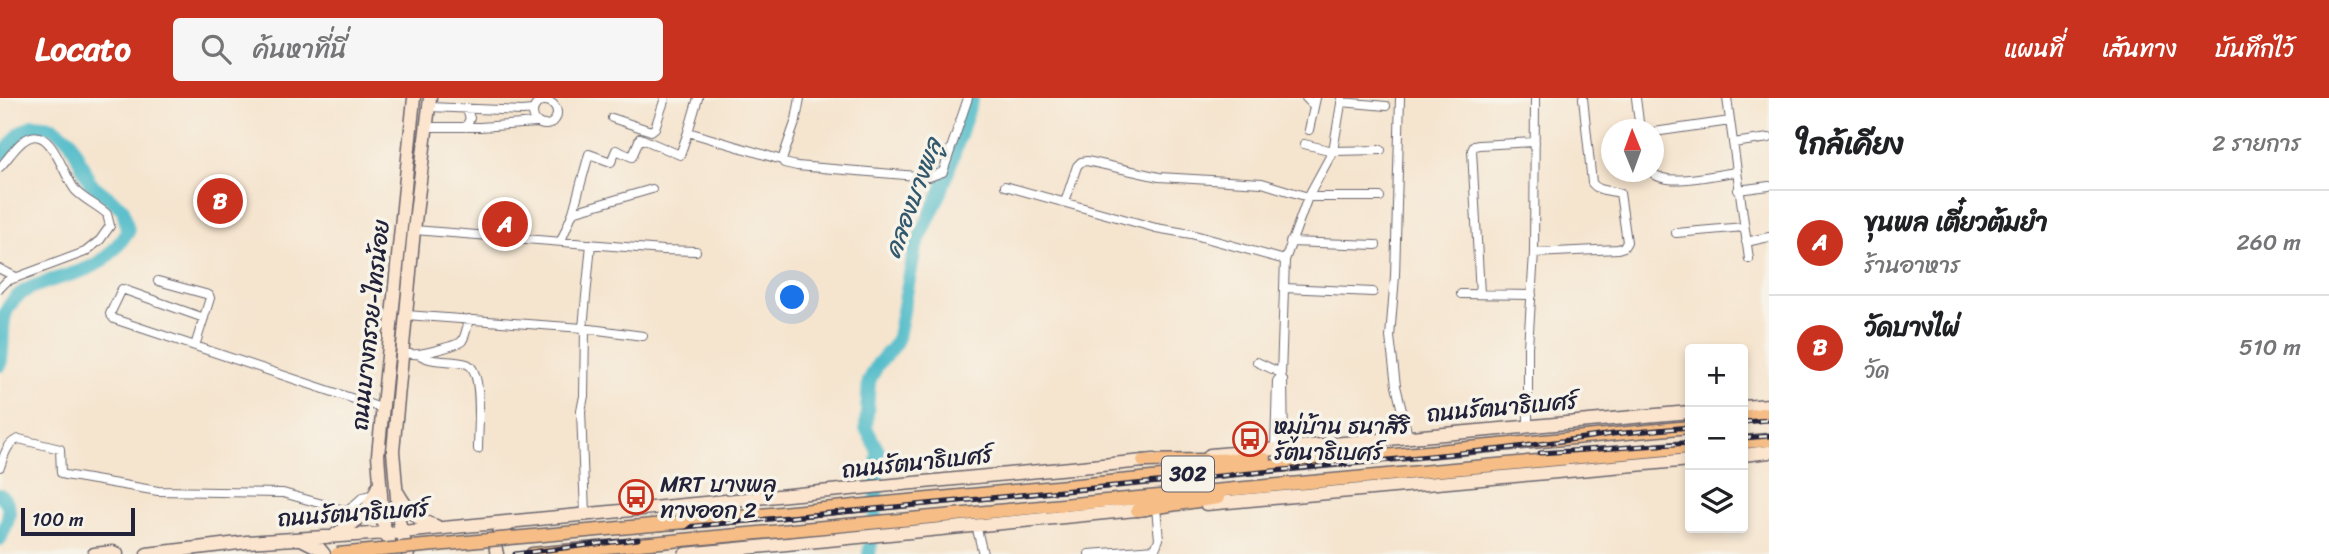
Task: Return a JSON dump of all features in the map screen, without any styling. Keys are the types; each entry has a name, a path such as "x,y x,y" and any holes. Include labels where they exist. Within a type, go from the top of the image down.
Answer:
{"main road":[{"name":"ถนนบางกรวย-ไทรน้อย","path":"394,554 386,533 378,493 377,455 414,98"},
{"name":"ถนนบางกรวย-ไทรน้อย","path":"408,554 402,532 393,450 429,102"},
{"path":"1748,407 1769,405"},
{"name":"ถนนรัตนาธิเบศร์","path":"147,554 297,538 402,532 1408,436 1685,412"},
{"path":"1748,419 1769,413"},
{"path":"1748,420 1769,420"},
{"name":"ถนนรัตนาธิเบศร์","path":"337,554 1685,427"},
{"path":"1748,443 1769,440"},
{"path":"1748,444 1769,446"},
{"name":"302","path":"532,554 1685,450"},
{"name":"302","path":"684,554 1137,510 1685,451"},
{"path":"1748,454 1769,452"},
{"path":"1143,461 1355,458"},
{"path":"1137,510 1356,478"},
{"path":"333,536 357,522 378,493 397,495 422,521 443,527"},
{"path":"497,554 495,547 498,533 504,526 523,520"},
{"path":"297,538 320,548 324,554"},
{"path":"94,554 117,554"}],"street":[{"path":"612,118 651,131 656,128 665,98"},
{"path":"561,242 573,212 589,154 611,162 616,150 632,157 640,138 680,155 698,98"},
{"path":"782,160 796,120 800,98"},
{"path":"688,132 797,166 936,176 943,172 968,98"},
{"path":"1306,98 1315,102 1309,130"},
{"path":"1400,98 1395,276 1390,337 1396,386 1408,436"},
{"path":"1528,426 1528,347 1534,253 1535,98"},
{"path":"1534,253 1618,249 1627,242 1623,199 1620,193 1604,191 1592,183 1583,98"},
{"path":"1636,98 1639,119"},
{"path":"1727,98 1749,259"},
{"path":"1280,448 1277,381 1281,375 1285,260 1290,242 1308,197 1333,151 1342,100 1386,106"},
{"path":"427,127 542,125 552,124 557,116 553,101 538,102 532,110 523,111 466,108 429,102"},
{"path":"466,108 470,112 466,127"},
{"path":"532,110 537,123"},
{"path":"1664,131 1730,121"},
{"path":"0,167 24,141 33,136 43,137 50,144 77,192 107,214 110,226 100,240 85,252 16,277 0,288"},
{"path":"1733,143 1769,138"},
{"path":"1480,294 1472,150 1479,145 1535,142"},
{"path":"1304,144 1333,151 1381,150"},
{"path":"1065,202 1077,166 1080,162 1087,161 1159,177 1262,183 1308,197 1380,197"},
{"path":"1664,179 1736,172"},
{"path":"1738,190 1769,186"},
{"path":"1006,187 1285,260"},
{"path":"573,212 652,189"},
{"path":"1676,233 1744,227"},
{"path":"414,230 696,251"},
{"path":"1746,242 1769,237"},
{"path":"1290,242 1376,245"},
{"path":"585,514 580,411 584,396 584,328 591,244"},
{"path":"0,269 16,277"},
{"path":"158,281 209,295 195,346"},
{"path":"1284,288 1373,292"},
{"path":"204,318 122,289 110,314 114,319 381,408"},
{"path":"1461,294 1532,295"},
{"path":"406,315 584,328 643,337"},
{"path":"418,354 454,347 461,343 469,319"},
{"path":"402,353 468,365 475,371 479,384 478,449"},
{"path":"1257,362 1281,375"},
{"path":"0,467 10,444 19,439 60,449 61,473 65,475 158,491 283,493 344,510 349,509 362,497 378,493"},
{"path":"1089,554 1156,549 1159,539 1156,508"},
{"path":"976,525 983,554"}],"waterway":[{"name":"คลองบางพลู","path":"869,554 875,523 878,451 866,428 869,381 898,337 915,248 941,192 972,98"},
{"path":"0,154 4,153 20,133 34,125 53,127 70,140 90,183 123,209 128,231 113,251 99,263 30,288 11,303 5,315 0,365"},
{"path":"0,495 9,510 0,539"}],"railway":[{"path":"1748,422 1769,420"},
{"path":"360,554 568,534 674,528 1502,449 1685,427"},
{"path":"1748,438 1769,436"},
{"path":"1540,453 1685,443"},
{"path":"515,554 638,539"}],"place":[{"name":"วัดบางไผ่","path":"220,201"},
{"name":"ขุนพล เตี๋ยวต้มยำ","path":"505,224"},
{"name":"หมู่บ้าน ธนาสิริ รัตนาธิเบศร์","path":"1250,439"},
{"name":"MRT บางพลู ทางออก 2","path":"636,497"}]}
